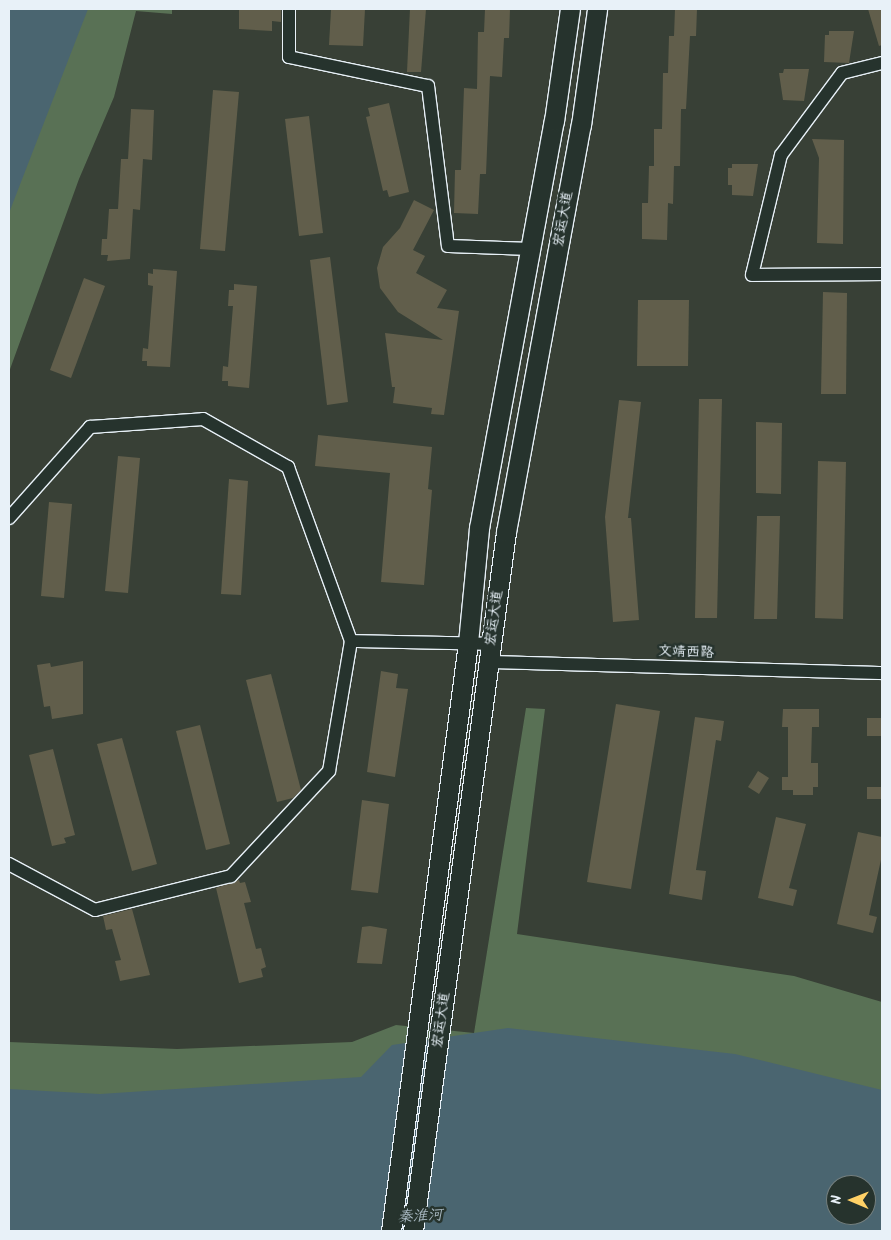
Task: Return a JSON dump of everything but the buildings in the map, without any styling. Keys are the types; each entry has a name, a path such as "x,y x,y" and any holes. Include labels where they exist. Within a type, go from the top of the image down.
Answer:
{"main road":[{"name":"宏运大道","path":"391,1231 468,643 480,528 531,249 570,9"},
{"name":"宏运大道","path":"413,1231 506,532 581,125 597,9"}],"street":[{"path":"289,9 289,57 428,86 448,246 531,249"},
{"path":"882,62 842,73 781,155 752,275 882,274"},
{"path":"9,518 90,427 203,418 288,467 352,641 329,771 231,876 94,910 9,864"},
{"name":"文靖西路","path":"352,641 468,643 490,653 882,673"}],"green space":[{"path":"9,9 172,9 172,14 136,11 114,97 79,179 9,372"},
{"path":"526,708 545,709 517,934 794,976 882,1002 882,1231 9,1231 9,1042 177,1049 352,1042 396,1025 474,1033"}],"water":[{"path":"9,9 88,9 9,213"},
{"name":"秦淮河","path":"508,1028 735,1054 882,1090 882,1231 9,1231 9,1089 100,1094 361,1077 392,1045"}]}
